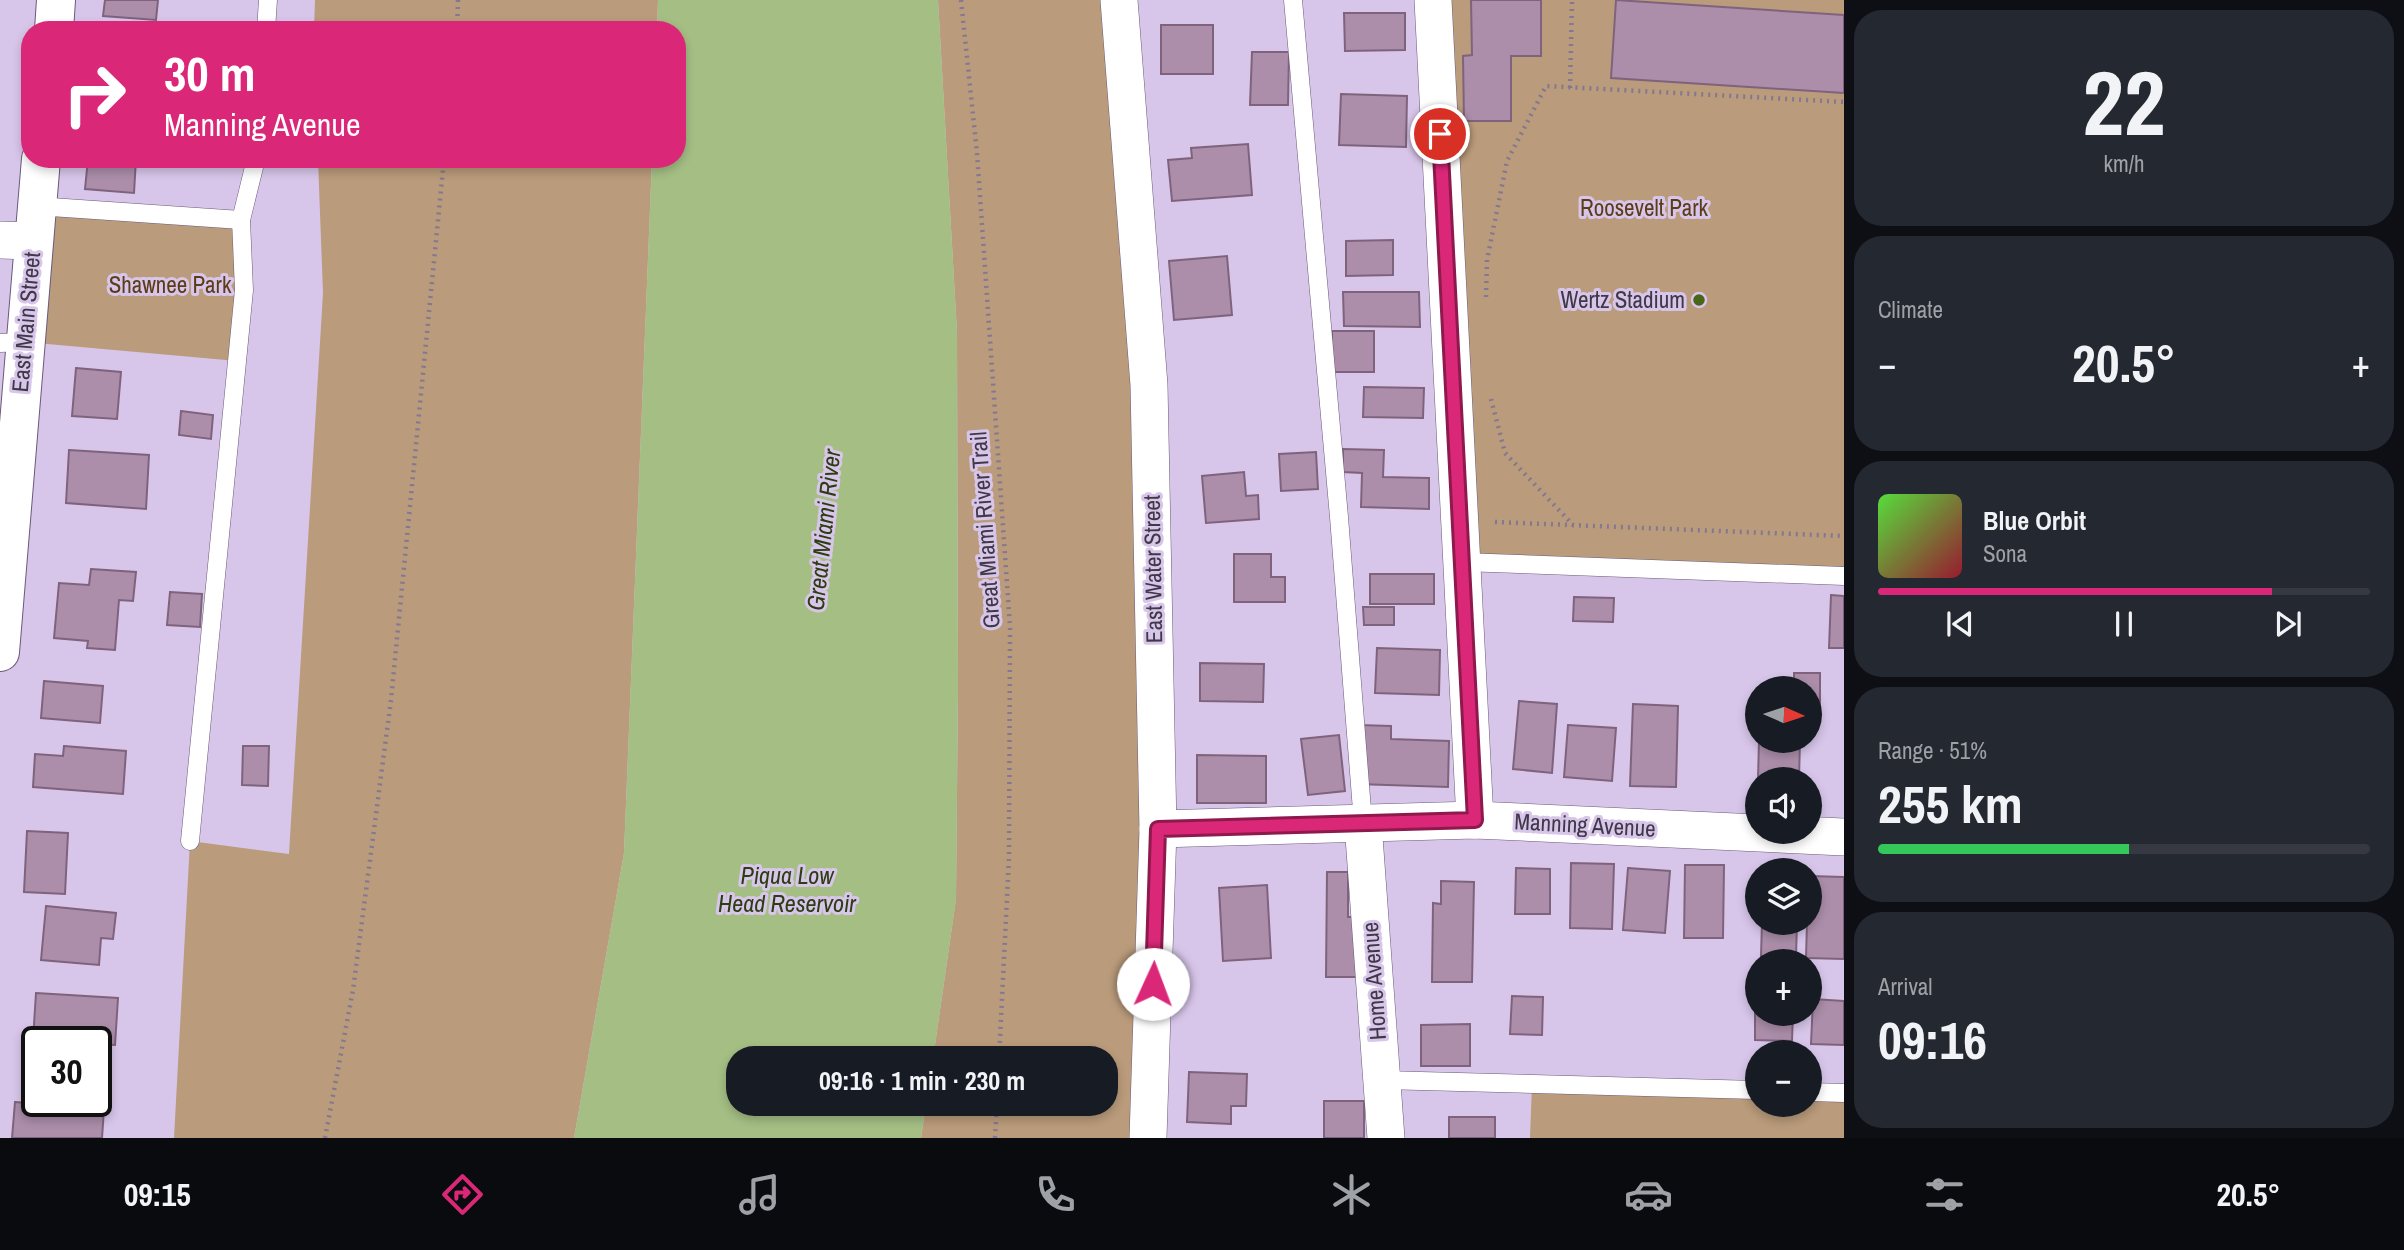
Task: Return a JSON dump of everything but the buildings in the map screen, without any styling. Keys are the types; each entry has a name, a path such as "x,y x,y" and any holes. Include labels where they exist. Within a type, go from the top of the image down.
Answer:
{"street":[{"path":"55,21 56,0"},
{"name":"East Water Street","path":"1119,0 1149,385 1158,829 1148,1138"},
{"path":"1433,0 1475,820"},
{"name":"East Main Street","path":"0,652 12,342 23,229 39,168"},
{"name":"Manning Avenue","path":"1158,829 1475,820 1844,837"},
{"name":"Home Avenue","path":"1363,823 1386,1138"}],"lane":[{"path":"267,21 268,0"},
{"path":"1293,0 1363,823"},
{"path":"190,841 244,290 241,220 254,168"},
{"path":"23,229 241,220"},
{"path":"1462,562 1844,576"},
{"path":"1382,1080 1745,1090"},
{"path":"1822,1092 1844,1093"}],"path":[{"path":"457,21 458,0"},
{"name":"Great Miami River Trail","path":"961,0 977,153 1010,627 1009,858 1000,1046"},
{"path":"1570,88 1572,0"},
{"path":"1486,299 1486,260 1507,160 1546,86 1844,102"},
{"path":"325,1138 353,989 391,700 443,168"},
{"path":"1488,390 1505,453 1573,525"},
{"path":"1495,522 1844,536"},
{"path":"995,1138 996,1116"}],"green space":[{"path":"315,0 658,0 657,21 314,21"},
{"path":"938,0 1119,0 1149,385 1148,1138 921,1138 924,1116 1118,1116 1118,1046 935,1046 956,899 957,332"},
{"name":"Roosevelt Park","path":"1433,0 1844,0 1844,576 1462,562"},
{"path":"318,168 652,168 624,853 574,1138 174,1138 190,841 289,854 323,293"},
{"name":"Shawnee Park","path":"36,206 241,220 237,361 25,342"},
{"path":"1532,1084 1745,1090 1745,1117 1822,1117 1822,1092 1844,1093 1844,1138 1530,1138"}],"water":[{"name":"Piqua Low Head Reservoir","path":"658,0 938,0 957,332 958,688 956,899 935,1046 726,1046 726,1116 924,1116 921,1138 574,1138 624,853 652,168 686,168 686,21 657,21"}],"place":[{"name":"Wertz Stadium","path":"1699,300"}],"route":[{"path":"1153,984 1158,829 1475,820 1440,134"}],"water label":[{"name":"Great Miami River","path":"824,530"}]}
